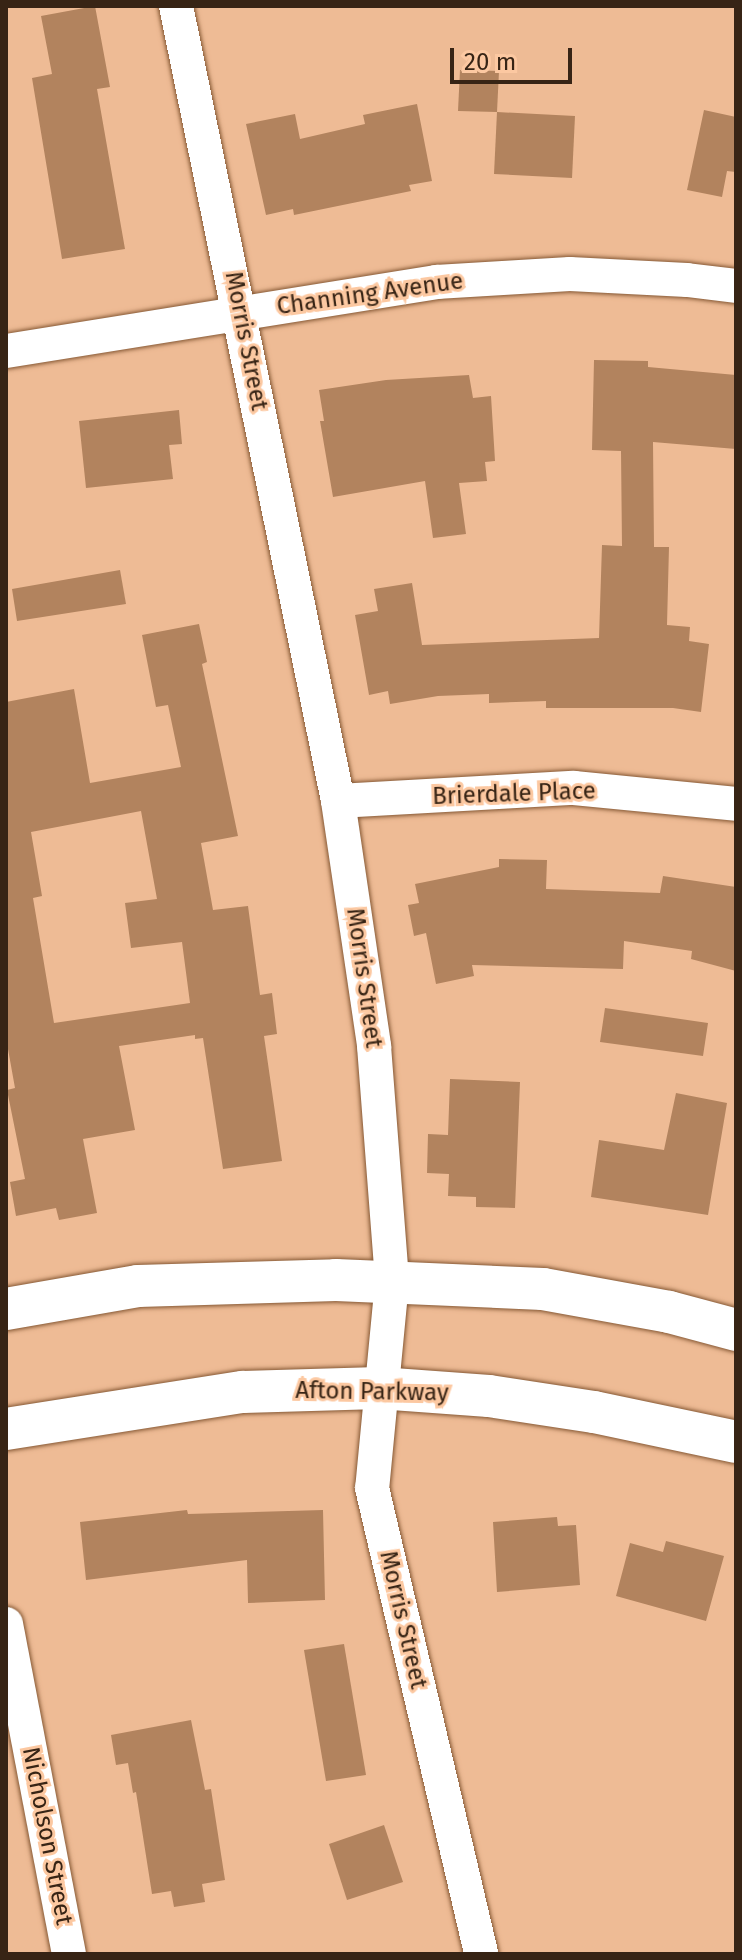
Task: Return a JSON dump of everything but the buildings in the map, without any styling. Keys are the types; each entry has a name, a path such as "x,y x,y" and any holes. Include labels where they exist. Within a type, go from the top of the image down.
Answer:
{"street":[{"name":"Morris Street","path":"176,6 338,801 374,1046 392,1282 379,1388 372,1488 481,1954"},
{"name":"Channing Avenue","path":"6,351 436,282 570,274 687,280 736,286"},
{"name":"Brierdale Place","path":"338,801 574,788 736,804"},
{"path":"6,1309 138,1286 392,1282 543,1289 669,1312 736,1330"},
{"name":"Afton Parkway","path":"6,1429 243,1392 379,1388 489,1396 594,1412 736,1442"},
{"name":"Nicholson Street","path":"6,1624 69,1954"}]}
